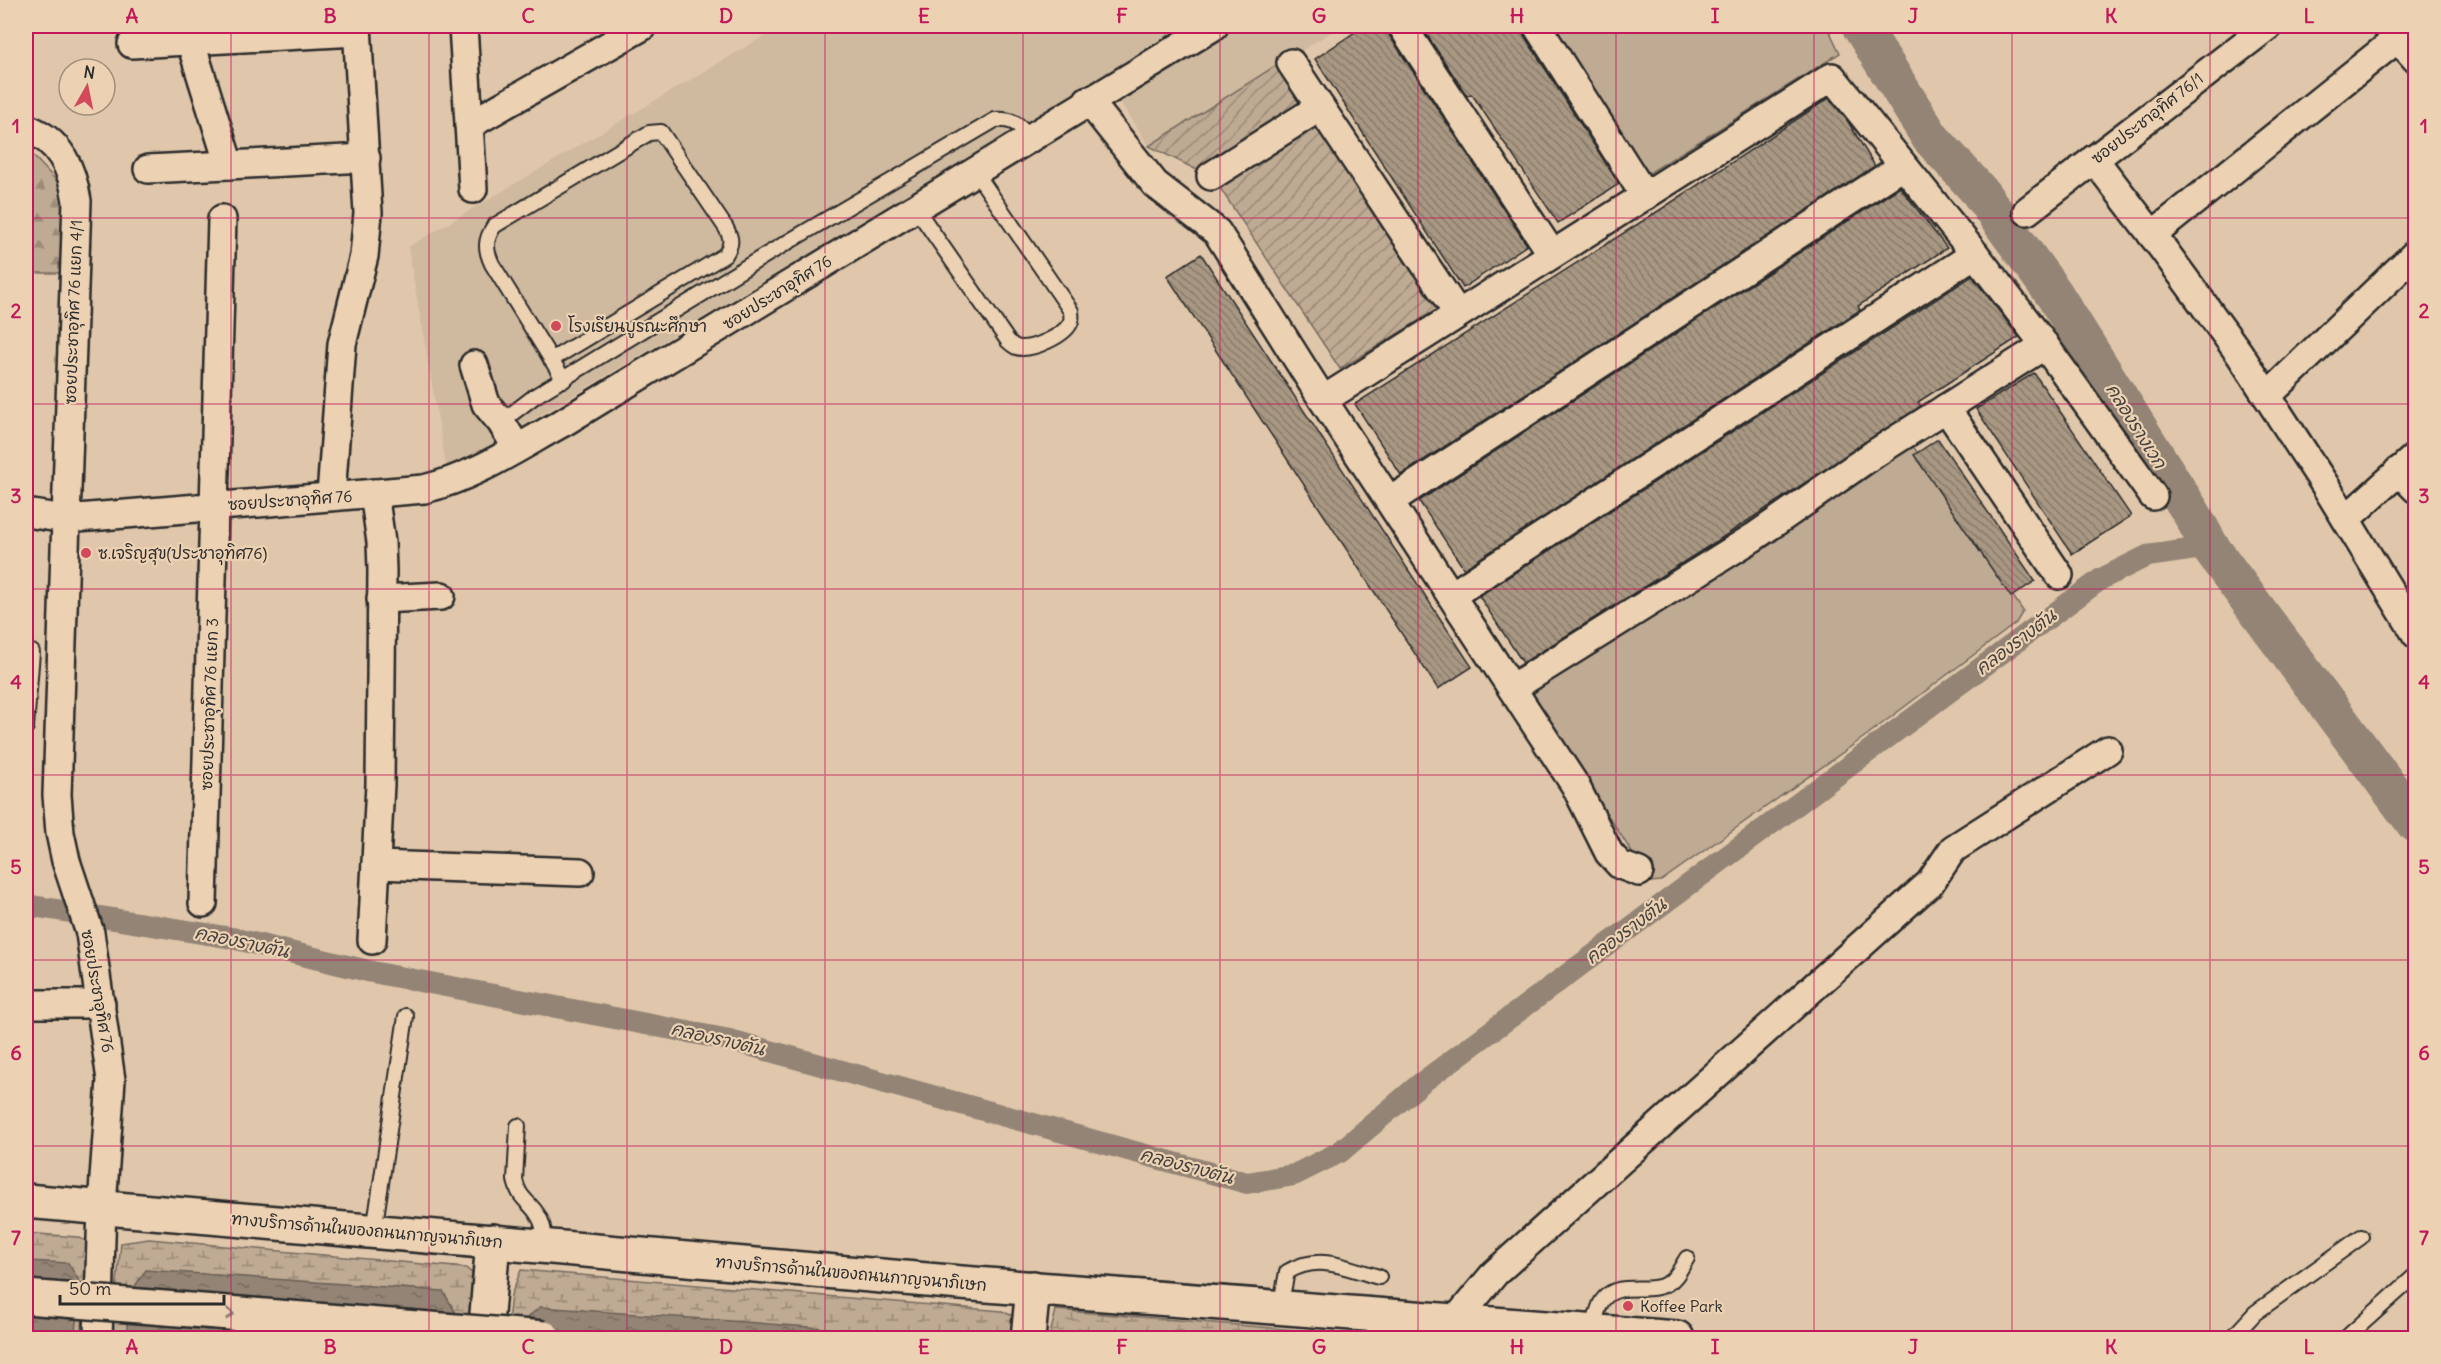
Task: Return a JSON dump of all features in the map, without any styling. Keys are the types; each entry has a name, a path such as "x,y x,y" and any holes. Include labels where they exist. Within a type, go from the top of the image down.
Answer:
{"main road":[{"name":"ทางบริการด้านในของถนนกาญจนาภิเษก","path":"26,1201 1033,1288 1677,1338"},
{"path":"485,1338 493,1241"},
{"path":"1028,1338 1033,1288"},
{"path":"26,1298 544,1338"}],"street":[{"path":"463,26 473,189"},
{"path":"469,125 643,26"},
{"name":"ซอยประชาอุทิศ 76","path":"98,1338 102,1206 111,1080 90,933 74,888 60,833 42,654 66,519 424,489 474,473 564,422 1088,100 1214,26"},
{"path":"1402,26 1552,254"},
{"path":"1538,26 1645,196"},
{"name":"ซอยประชาอุทิศ 76/1","path":"2027,211 2268,26"},
{"path":"132,44 189,33 357,29 366,158 367,224 364,256 342,344 331,496"},
{"path":"2152,235 2392,32 2415,58"},
{"path":"189,33 229,165"},
{"path":"1291,63 1458,314"},
{"path":"1323,400 1832,77 1975,254 2045,345 2153,496"},
{"path":"1088,100 1155,184 1217,232 1323,400 1575,785 1609,853 1620,865 1639,872"},
{"path":"1211,176 1320,107"},
{"name":"ซอยประชาอุทิศ 76 แยก 4/1","path":"26,128 56,148 68,162 74,177 77,201 66,519"},
{"path":"148,169 366,158"},
{"path":"2094,159 2239,353 2346,519 2415,634"},
{"path":"1389,501 1903,165"},
{"name":"ซอยประชาอุทิศ 76 แยก 3","path":"203,903 222,219"},
{"path":"2267,396 2415,253"},
{"path":"1452,595 1975,254"},
{"path":"1512,688 1754,537 1874,454 2045,345"},
{"path":"474,365 486,404 516,448"},
{"path":"1946,408 2059,575"},
{"path":"2346,519 2410,472"},
{"path":"372,939 380,784 382,552 374,493"},
{"path":"26,513 66,519"},
{"path":"381,599 441,596"},
{"path":"1455,1321 1495,1273 1930,883 1953,849 2108,750"},
{"path":"376,865 580,872"},
{"path":"26,1004 101,1004"}],"lane":[{"path":"501,423 536,396 766,255 995,120 1007,119 1014,122 1028,137"},
{"path":"551,360 725,255 731,246 731,237 726,228 661,132 649,133 523,208 494,226 488,236 486,253 492,264 551,360 564,380"},
{"path":"915,207 1008,341 1024,348 1036,346 1065,330 1071,320 1071,310 974,170"},
{"path":"26,727 42,654"},
{"path":"374,1231 406,1016"},
{"path":"518,1126 515,1180 520,1196 540,1217 546,1246"},
{"path":"2232,1338 2255,1313 2361,1237"},
{"path":"1592,1332 1602,1301 1616,1290 1648,1289 1666,1285 1675,1278 1687,1258"},
{"path":"1280,1307 1287,1272 1299,1265 1321,1261 1379,1277"},
{"path":"2346,1338 2415,1275"}],"shaded area":[{"name":"โรงเรียนบูรณะศึกษา","path":"781,26 1185,26 1078,93 447,471 408,247"},
{"path":"1229,26 1341,26 1149,146 1115,94"}],"green space":[{"path":"1523,26 1827,26 1840,53 1627,187"},
{"path":"1283,61 1438,309 1340,369 1220,188 1197,170 1149,146"},
{"path":"26,148 66,191 64,273 26,273"},
{"path":"1900,443 1913,446 2023,611 2016,623 1863,738 1661,881 1651,882 1531,696 1566,668"},
{"path":"26,1233 77,1237 89,1242 81,1338 26,1338"},
{"path":"149,1239 466,1268 475,1276 475,1338 111,1338 121,1243"},
{"path":"521,1270 1002,1311 1017,1318 1014,1338 506,1338 511,1295"},
{"path":"1056,1310 1392,1338 1049,1338"}],"water":[{"path":"26,1261 68,1263 81,1284 74,1338 26,1338"},
{"path":"146,1270 443,1291 460,1320 461,1338 127,1338 127,1324 135,1286"},
{"path":"540,1307 959,1338 523,1338 527,1318"},
{"path":"1079,1329 1169,1338 1073,1338"}],"building":[{"path":"1364,26 1386,26 1389,35 1527,245 1463,288 1315,59"},
{"path":"1421,26 1518,26 1619,184 1558,223 1473,96 1471,94 1467,96"},
{"path":"1829,98 1847,120 1875,166 1401,475 1355,404 1663,208"},
{"path":"1900,187 1947,248 1858,306 1860,310 1464,569 1419,501"},
{"path":"1201,254 1472,667 1438,689 1167,276"},
{"path":"1972,276 2019,337 1918,402 1921,406 1717,541 1523,663 1479,596"},
{"path":"2034,373 2131,516 2072,554 1976,409"},
{"path":"1938,439 2035,581 2011,597 1914,455"}],"waterway":[{"name":"คลองรางเวก","path":"1861,26 1930,137 1979,191 2054,294 2192,514 2210,547 2416,824"},
{"name":"คลองรางตัน","path":"26,905 232,938 372,972 730,1040 1247,1183 1294,1175 1340,1152 1420,1084 2101,579 2147,556 2210,547"}],"place":[{"name":"โรงเรียนบูรณะศึกษา","path":"556,326"},
{"name":"ซ.เจริญสุข(ประชาอุทิศ76)","path":"86,553"},
{"name":"Koffee Park","path":"1628,1306"}]}
